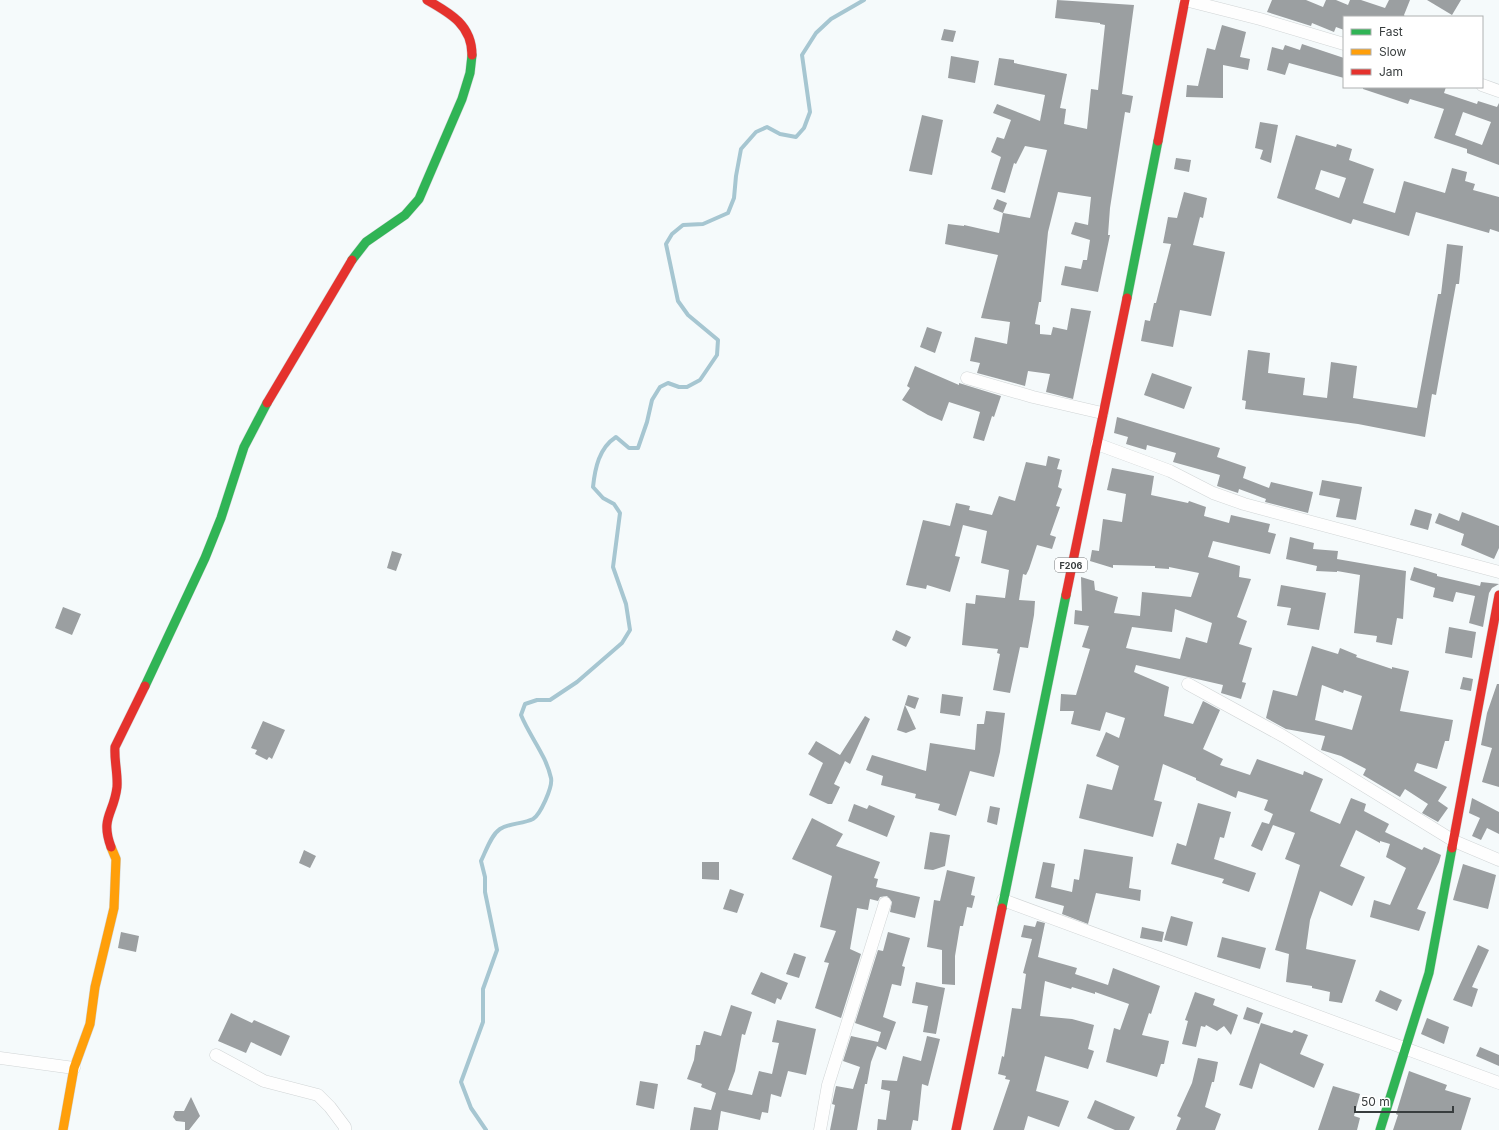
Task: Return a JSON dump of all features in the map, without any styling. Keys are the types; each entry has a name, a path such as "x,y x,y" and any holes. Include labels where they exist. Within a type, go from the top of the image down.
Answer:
{"street":[{"path":"63,1130 74,1068 90,1024 96,980 114,908 116,858 106,833 106,825 116,787 114,757 115,747 217,530 238,464 250,434 308,332 361,248 380,229 402,218 411,210 422,193 454,121 472,62 471,43 467,27 461,20 428,0"},
{"path":"1185,0 1260,19 1343,44"},
{"name":"F206","path":"956,1130 1004,900 1037,729 1142,224 1185,0"},
{"path":"1483,85 1499,91"},
{"path":"967,378 1033,397 1102,414"},
{"path":"1097,444 1170,471 1213,493 1244,504 1499,572"},
{"path":"1380,1130 1428,973 1499,595"},
{"path":"1188,684 1283,736 1454,841 1499,860"},
{"path":"1004,900 1499,1083"},
{"path":"820,1130 828,1085 885,903"},
{"path":"216,1055 264,1081 318,1095 346,1127 345,1130"},
{"path":"0,1058 74,1068"}],"building":[{"path":"1057,0 1134,5 1122,94 1133,96 1130,113 1125,112 1110,208 1108,235 1110,235 1098,292 1061,285 1065,266 1081,269 1083,260 1087,260 1090,240 1071,234 1075,222 1088,225 1091,197 1058,192 1048,232 1041,302 1039,302 1035,324 1040,325 1040,334 1051,335 1053,327 1067,330 1071,308 1091,311 1073,399 1046,392 1050,374 1028,371 1025,386 977,373 980,363 970,361 975,337 1007,344 1010,322 981,318 998,255 945,244 948,224 964,225 999,233 1003,213 1030,218 1047,150 1025,146 1016,164 1014,163 1005,193 991,189 1001,157 991,152 997,137 1004,139 1011,120 993,113 997,104 1040,121 1045,95 994,85 999,58 1014,60 1014,63 1067,74 1060,108 1066,109 1064,124 1087,129 1091,89 1098,90 1105,25 1100,23 1055,18"},
{"path":"1272,0 1306,0 1323,7 1326,0 1336,0 1348,5 1350,0 1361,0 1385,8 1389,0 1410,0 1404,16 1343,16 1343,30 1336,27 1334,32 1312,23 1311,26 1267,12"},
{"path":"1427,0 1461,0 1452,15"},
{"path":"1222,25 1246,32 1240,57 1250,59 1248,70 1223,65 1223,98 1186,97 1187,85 1198,86 1207,48 1215,50"},
{"path":"944,29 956,31 953,42 941,40"},
{"path":"1302,44 1343,58 1343,78 1289,63 1285,75 1267,70 1272,47 1283,50 1285,45 1300,50"},
{"path":"951,56 979,61 975,83 948,78"},
{"path":"1363,88 1446,88 1444,93 1477,104 1478,101 1497,107 1499,103 1499,165 1467,153 1467,149 1434,138 1444,109 1410,99 1408,104","holes":["1463,112 1491,122 1482,145 1455,135"]},
{"path":"922,115 943,120 932,175 909,171"},
{"path":"1260,122 1278,125 1271,163 1260,159 1263,150 1255,148"},
{"path":"1296,135 1336,147 1337,144 1352,149 1349,160 1374,169 1363,203 1395,213 1404,181 1445,193 1452,168 1467,172 1465,181 1475,184 1473,190 1499,197 1499,232 1490,229 1489,233 1416,212 1409,236 1353,219 1351,224 1277,198","holes":["1321,170 1346,178 1339,198 1315,189"]},
{"path":"1176,158 1191,160 1189,172 1174,169"},
{"path":"1184,192 1207,198 1203,218 1200,217 1193,245 1225,252 1211,316 1180,310 1173,347 1141,341 1145,320 1150,321 1154,303 1156,303 1171,244 1163,243 1168,217 1177,218"},
{"path":"997,199 1007,203 1003,213 993,209"},
{"path":"1447,244 1463,246 1459,284 1456,284 1436,395 1432,394 1425,437 1358,424 1245,409 1246,401 1242,400 1248,350 1270,353 1268,373 1305,378 1303,395 1327,398 1331,362 1357,366 1353,398 1417,408 1438,294 1441,294"},
{"path":"927,327 942,332 935,353 920,347"},
{"path":"915,366 959,385 959,383 1001,396 994,417 992,416 984,441 973,438 980,412 949,402 942,421 902,400 910,388 907,386"},
{"path":"1152,373 1192,387 1184,409 1144,395"},
{"path":"1117,417 1220,448 1217,457 1246,467 1243,478 1269,488 1271,482 1313,492 1308,513 1265,502 1266,499 1239,489 1238,493 1217,486 1220,475 1173,462 1176,453 1147,445 1146,450 1126,444 1128,437 1114,433"},
{"path":"1048,456 1060,459 1057,469 1062,470 1058,487 1062,489 1056,506 1060,507 1050,535 1056,537 1052,549 1037,545 1029,569 1026,575 1023,574 1019,600 1035,601 1034,615 1028,648 1020,647 1010,693 993,690 1000,654 997,653 998,649 962,645 966,603 975,604 976,595 1005,598 1009,570 981,563 987,531 963,525 955,556 960,557 950,592 927,585 926,589 906,585 923,520 950,526 956,503 970,506 969,510 992,515 999,496 1015,501 1026,462 1046,466"},
{"path":"1112,468 1154,476 1151,495 1188,503 1189,501 1206,507 1204,516 1229,523 1231,515 1270,524 1268,532 1276,534 1270,554 1213,541 1208,557 1240,566 1239,577 1251,579 1237,617 1247,621 1239,644 1252,648 1242,682 1246,683 1241,699 1221,693 1223,685 1136,665 1134,672 1169,687 1164,716 1193,724 1203,701 1207,703 1220,710 1203,749 1223,759 1220,765 1250,775 1257,759 1303,775 1304,771 1323,779 1310,811 1340,824 1351,798 1366,804 1364,811 1389,824 1385,832 1422,850 1424,847 1441,855 1417,909 1426,912 1419,931 1370,917 1374,900 1390,905 1406,868 1386,857 1390,844 1380,841 1380,843 1356,830 1340,866 1365,877 1352,906 1320,891 1310,920 1306,949 1356,960 1342,1003 1329,1001 1330,992 1312,988 1312,986 1286,982 1289,954 1275,950 1300,865 1285,859 1295,833 1273,825 1262,851 1251,846 1262,822 1269,824 1273,814 1264,810 1268,800 1238,791 1236,798 1196,780 1196,778 1163,764 1154,800 1162,802 1153,837 1079,818 1087,784 1112,790 1119,766 1096,756 1106,732 1119,738 1125,718 1106,712 1100,731 1071,724 1074,711 1060,711 1061,694 1076,695 1090,649 1082,647 1089,626 1074,624 1075,610 1082,611 1081,577 1094,581 1095,590 1118,597 1114,613 1140,616 1142,592 1191,597 1199,573 1169,567 1169,569 1155,568 1155,566 1113,565 1113,568 1090,561 1092,550 1099,551 1103,519 1122,522 1126,494 1107,490","holes":["1175,609 1212,623 1207,643 1186,637 1180,659 1126,648 1132,627 1172,632"]},
{"path":"1322,480 1362,487 1356,520 1336,517 1340,499 1319,495"},
{"path":"1415,509 1432,514 1428,530 1410,525"},
{"path":"1462,512 1499,526 1499,548 1494,559 1461,545 1464,534 1435,523 1439,513 1459,521"},
{"path":"1290,537 1314,543 1313,549 1338,551 1337,559 1406,571 1403,619 1397,618 1392,645 1376,642 1377,636 1354,633 1360,575 1337,571 1316,571 1317,566 1286,559"},
{"path":"392,551 402,554 396,571 387,568"},
{"path":"1414,567 1437,574 1437,576 1480,586 1481,582 1499,584 1492,588 1489,593 1483,627 1469,623 1475,596 1456,592 1453,602 1433,597 1435,588 1410,580"},
{"path":"1281,585 1326,593 1319,630 1287,625 1291,608 1277,606"},
{"path":"63,607 81,614 72,635 55,628"},
{"path":"1449,627 1476,632 1472,658 1445,653"},
{"path":"896,630 911,637 906,647 892,640"},
{"path":"1312,646 1338,654 1340,648 1357,655 1356,657 1392,669 1392,667 1409,671 1400,711 1453,720 1449,741 1445,741 1437,769 1417,763 1414,771 1447,787 1438,801 1448,808 1438,822 1422,813 1428,804 1405,789 1400,797 1363,775 1366,769 1341,756 1321,750 1325,736 1286,729 1266,718 1273,690 1297,696","holes":["1322,685 1343,693 1344,690 1362,696 1352,730 1315,720"]},
{"path":"1463,677 1473,679 1471,691 1460,689"},
{"path":"1497,684 1499,684 1499,787 1482,782 1492,748 1481,745 1487,713"},
{"path":"942,694 963,697 960,716 940,713"},
{"path":"908,695 919,698 915,709 905,705 916,729 906,733 897,730"},
{"path":"986,711 1005,713 1000,752 994,777 970,771 956,816 938,810 940,804 915,798 916,794 881,785 883,776 866,770 872,755 926,771 930,743 975,750 977,724 984,724"},
{"path":"865,716 870,719 850,764 845,761 834,784 840,787 832,804 828,804 809,795 823,763 808,754 816,741 840,755"},
{"path":"263,721 285,730 272,759 269,757 267,760 255,754 257,750 251,748"},
{"path":"1472,798 1499,812 1499,834 1487,828 1481,840 1472,836 1480,818 1469,813"},
{"path":"1198,803 1231,812 1224,838 1220,837 1214,859 1256,873 1249,892 1222,883 1224,879 1171,864 1177,843 1186,846"},
{"path":"854,804 867,809 869,805 895,816 887,837 848,821"},
{"path":"990,806 1000,808 997,825 987,822"},
{"path":"812,818 843,834 836,846 880,862 874,878 878,879 876,887 920,897 915,918 890,912 892,902 887,896 880,897 878,901 870,899 868,910 857,908 850,949 861,954 841,1018 815,1008 829,963 824,962 836,931 820,927 832,876 792,859"},
{"path":"930,832 950,835 945,866 933,870 924,869"},
{"path":"1084,849 1133,857 1129,888 1141,890 1140,901 1096,893 1088,924 1062,914 1064,906 1035,898 1043,862 1055,864 1051,887 1072,892 1074,879 1079,880"},
{"path":"304,850 316,856 310,868 299,863"},
{"path":"702,862 719,862 719,880 702,879"},
{"path":"1463,864 1496,875 1488,909 1453,900"},
{"path":"947,870 975,877 971,895 975,896 972,908 967,907 963,926 960,926 955,956 955,985 942,984 942,950 927,947 934,900 940,901"},
{"path":"730,889 744,894 737,913 723,909"},
{"path":"1171,916 1193,922 1187,946 1164,940"},
{"path":"1037,921 1045,923 1038,957 1077,968 1075,974 1108,985 1113,968 1160,986 1151,1014 1149,1013 1142,1035 1169,1041 1164,1064 1161,1064 1157,1077 1106,1062 1114,1028 1120,1030 1129,1004 1095,992 1095,994 1072,987 1071,989 1045,981 1040,1016 1072,1019 1094,1025 1088,1049 1094,1051 1088,1069 1045,1056 1036,1091 1069,1101 1059,1127 1028,1116 1024,1130 993,1130 1010,1080 1005,1079 1006,1076 998,1074 1002,1056 1004,1057 1012,1008 1021,1009 1026,974 1023,973 1032,939 1021,937 1024,925 1035,927"},
{"path":"1142,927 1164,932 1162,942 1140,938"},
{"path":"121,932 139,936 136,952 118,948"},
{"path":"888,932 910,938 902,966 905,967 901,986 892,984 883,1017 896,1022 886,1050 877,1046 871,1062 867,1084 865,1084 857,1130 830,1130 835,1105 832,1104 836,1086 853,1089 860,1067 843,1061 851,1036 878,1042 881,1032 855,1023 878,950 883,951"},
{"path":"1222,937 1266,948 1260,969 1217,957"},
{"path":"1478,945 1489,950 1472,987 1478,989 1472,1007 1453,1000"},
{"path":"794,953 806,957 799,978 786,974"},
{"path":"761,972 788,983 781,1000 777,998 775,1004 751,994"},
{"path":"916,982 945,988 936,1034 923,1032 928,1006 912,1003"},
{"path":"1380,990 1402,1000 1397,1011 1375,1001"},
{"path":"1195,992 1215,999 1213,1005 1238,1015 1231,1035 1224,1026 1217,1031 1206,1025 1205,1027 1201,1026 1196,1047 1182,1044 1188,1021 1185,1020"},
{"path":"731,1005 752,1012 745,1035 742,1034 735,1071 728,1090 752,1095 759,1071 772,1074 779,1043 772,1042 777,1020 816,1029 806,1075 788,1071 781,1097 771,1094 768,1113 762,1112 760,1120 721,1111 718,1130 690,1130 694,1107 711,1110 716,1093 701,1087 702,1084 687,1079 694,1060 696,1045 700,1045 704,1031 721,1036"},
{"path":"1247,1007 1263,1013 1259,1024 1243,1019"},
{"path":"231,1013 252,1023 254,1020 290,1036 281,1056 251,1042 246,1053 218,1041"},
{"path":"1427,1018 1449,1027 1444,1044 1421,1034"},
{"path":"1261,1023 1292,1033 1294,1030 1308,1035 1300,1054 1324,1064 1314,1088 1260,1063 1252,1089 1239,1085"},
{"path":"927,1036 940,1039 928,1086 922,1084 918,1121 913,1120 911,1130 877,1130 878,1119 886,1120 890,1091 881,1089 882,1080 897,1081 903,1056 921,1061"},
{"path":"1480,1047 1499,1055 1499,1066 1476,1056"},
{"path":"1198,1058 1218,1062 1214,1082 1212,1082 1205,1107 1221,1114 1215,1130 1176,1130 1181,1118 1177,1116 1192,1083"},
{"path":"1409,1071 1447,1085 1445,1090 1471,1098 1461,1130 1393,1130 1398,1115 1396,1114"},
{"path":"640,1081 658,1084 654,1109 636,1105"},
{"path":"1333,1086 1360,1094 1354,1116 1360,1118 1357,1130 1318,1130"},
{"path":"191,1097 200,1116 189,1130 185,1130 185,1122 176,1121 173,1117 175,1111 184,1111"},
{"path":"1095,1100 1135,1117 1129,1130 1115,1130 1087,1118"}],"waterway":[{"path":"486,1130 471,1108 461,1082 483,1022 483,989 497,950 485,892 485,877 481,861 491,839 500,829 529,821 536,816 545,800 551,782 549,770 542,754 521,715 525,704 537,700 550,700 577,682 622,643 630,630 626,604 613,567 620,513 614,504 603,498 593,487 599,459 606,447 616,437 629,448 638,448 647,422 652,400 660,387 668,383 679,387 687,387 700,380 717,355 718,340 688,315 678,301 666,244 672,234 683,225 703,224 728,213 734,198 741,149 756,132 767,127 780,134 796,137 804,128 810,112 802,55 816,33 831,19 864,0"}],"traffic: fast":[{"path":"352,260 366,242 405,215 419,199 462,99 470,73 472,55"},
{"path":"1127,298 1158,141"},
{"path":"145,686 205,558 221,518 244,447 267,403"},
{"path":"1002,908 1066,595"},
{"path":"1380,1130 1429,973 1452,848"}],"traffic: slow":[{"path":"63,1130 74,1068 90,1024 95,987 114,908 116,859 111,847"}],"traffic: jam":[{"path":"427,0 451,15 464,28 471,45 472,55"},
{"path":"1158,141 1185,0"},
{"path":"267,403 352,260"},
{"path":"1066,595 1127,298"},
{"path":"1452,848 1499,595"},
{"path":"111,847 108,837 107,822 117,787 115,747 145,686"},
{"path":"956,1130 1002,908"}]}
